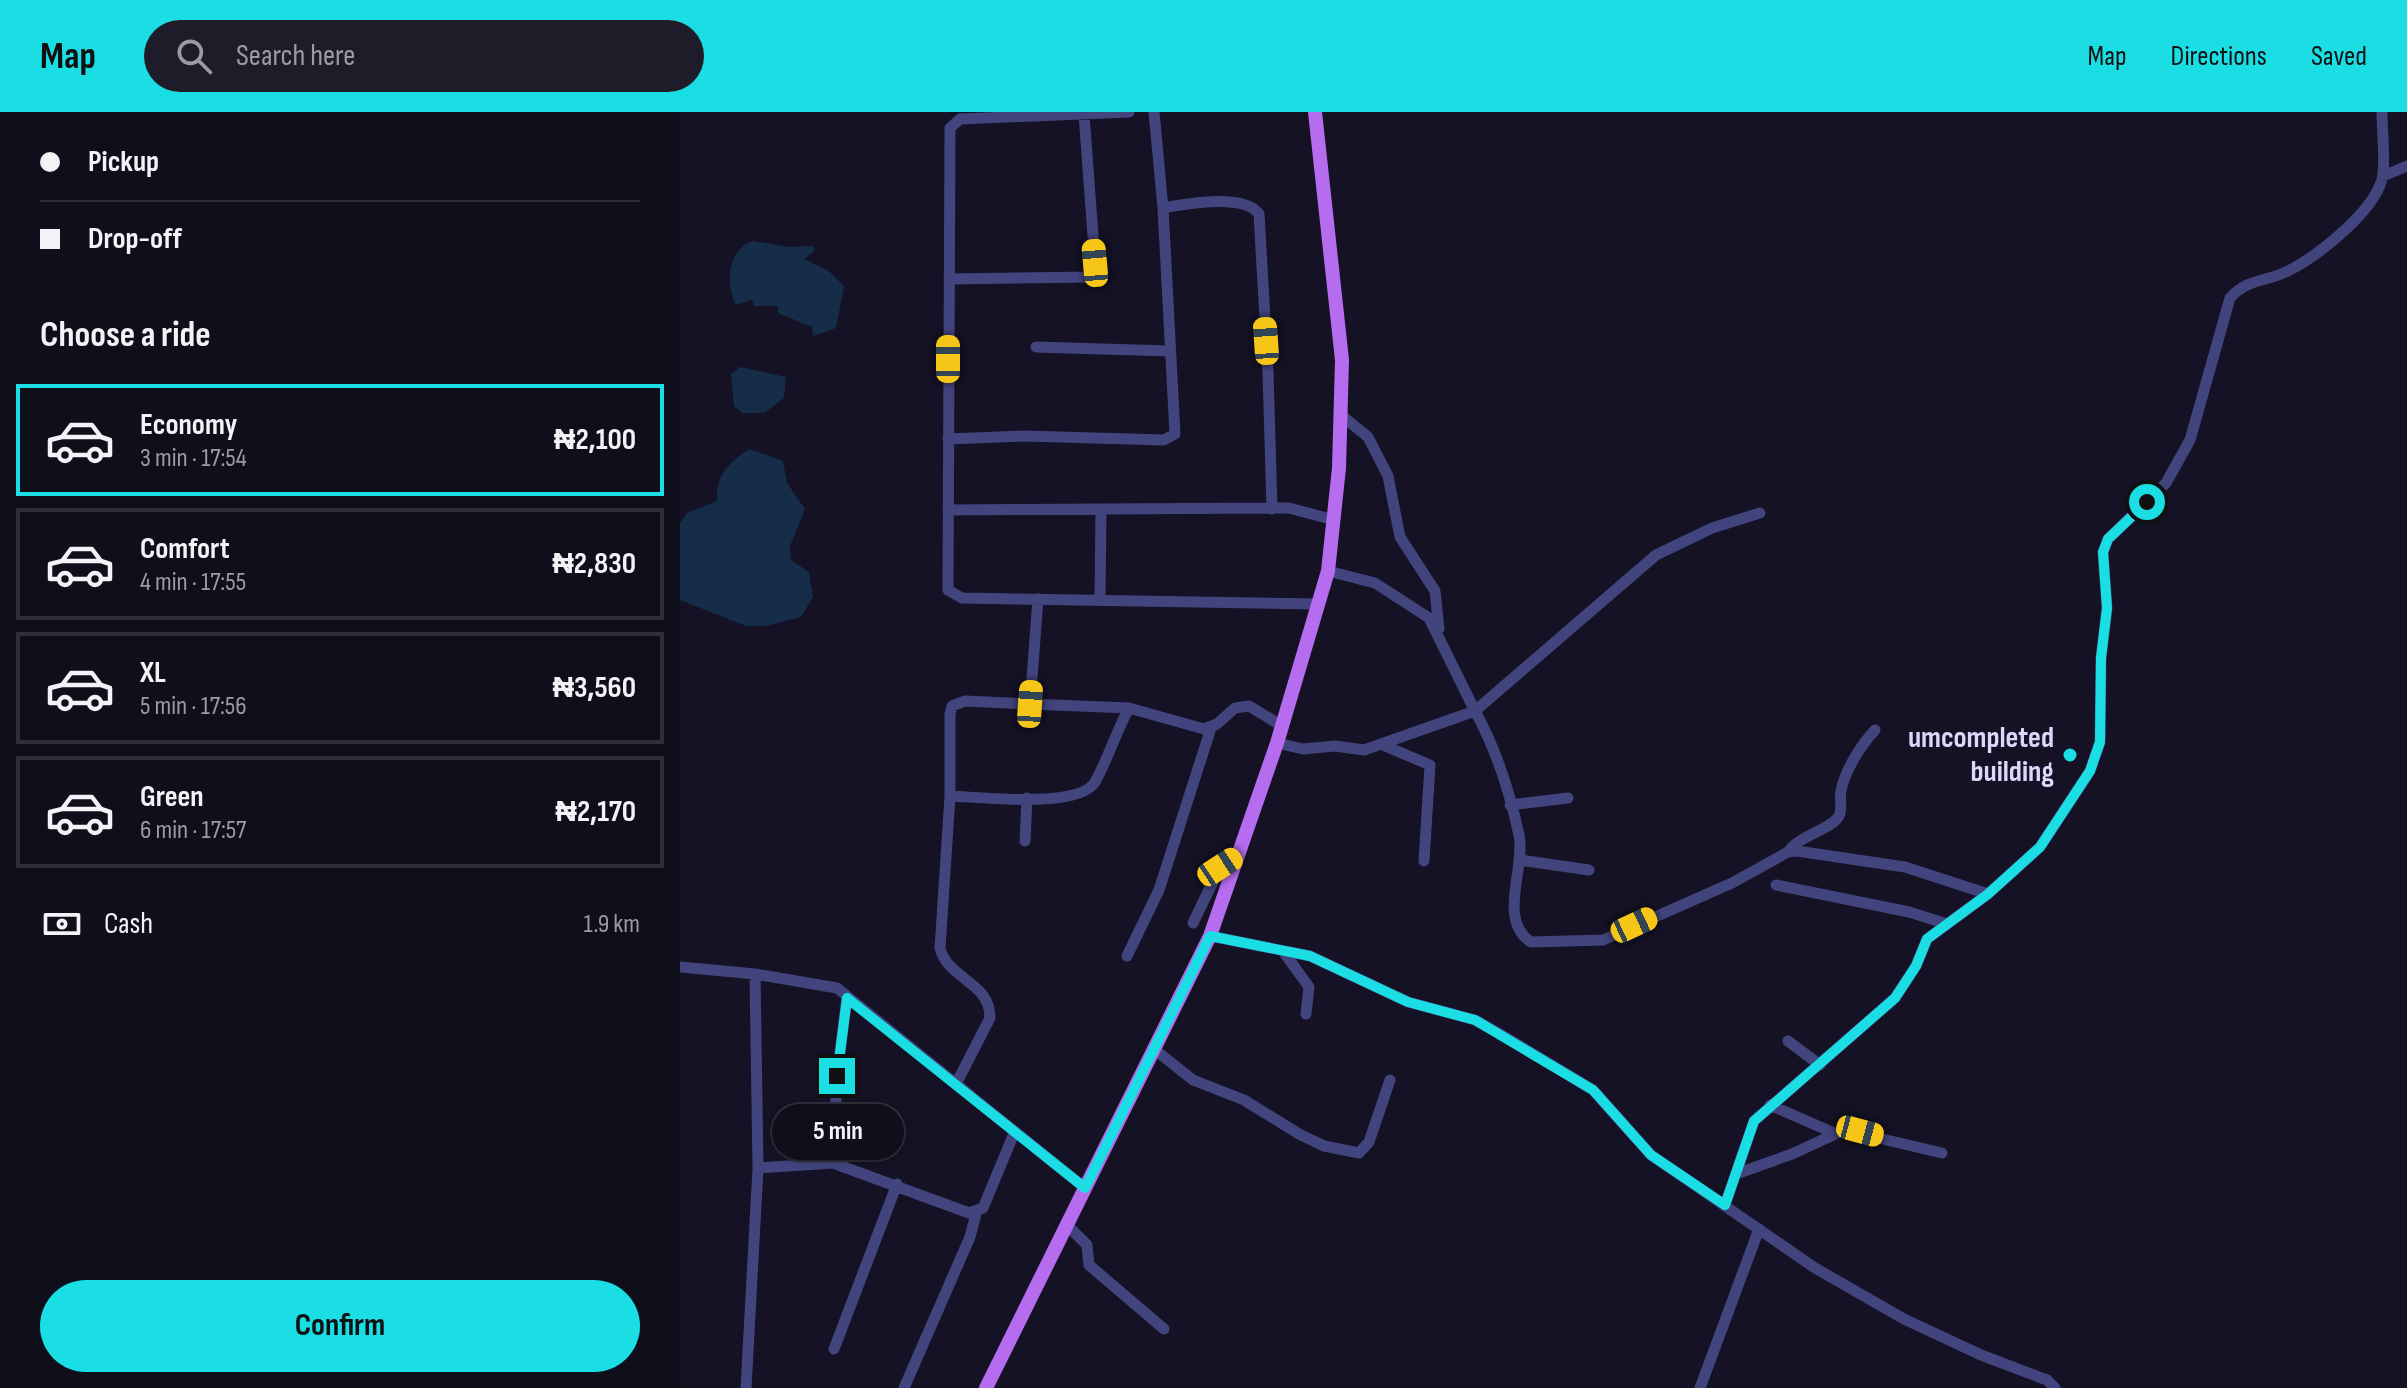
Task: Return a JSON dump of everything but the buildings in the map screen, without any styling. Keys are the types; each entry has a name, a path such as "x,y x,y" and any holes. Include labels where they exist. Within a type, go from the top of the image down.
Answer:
{"main road":[{"path":"986,1388 1210,936 1277,743 1328,571 1341,415 1342,360 1315,112"}],"street":[{"path":"948,112 947,581 953,595 1318,604"},
{"path":"950,128 960,119 1020,114 1129,112"},
{"path":"948,439 1172,438 1176,428 1154,112"},
{"path":"1725,1205 1754,1121 1895,998 1916,966 1927,939 1944,923 1988,894 2040,847 2090,771 2100,742 2101,658 2107,608 2103,552 2108,539 2166,483 2180,461 2190,440 2230,298 2247,283 2290,271 2347,229 2376,194 2383,176 2382,112"},
{"path":"949,279 1091,277 1095,263 1084,114"},
{"path":"2383,176 2407,166"},
{"path":"1163,208 1242,203 1259,214 1272,509"},
{"path":"1036,347 1170,351"},
{"path":"1341,415 1368,437 1388,476 1400,537 1435,591 1439,632"},
{"path":"948,510 1301,509 1334,520"},
{"path":"1100,600 1101,510"},
{"path":"1277,743 1303,749 1335,746 1356,750 1385,746 1475,711 1656,555 1712,528 1760,513"},
{"path":"1328,571 1384,588 1429,618 1439,632 1494,750 1519,835 1515,911 1524,937 1543,943 1593,942 1732,883 1788,852 1799,838 1835,821 1841,810 1842,787 1863,743 1875,730"},
{"path":"1030,704 1038,599"},
{"path":"956,1084 990,1018 990,1010 983,993 943,959 940,948 950,796 952,706 965,701 1129,708 1196,727 1211,728"},
{"path":"1127,956 1159,890 1211,728 1243,706 1282,726"},
{"path":"950,796 1027,798 1082,795 1094,784 1129,708"},
{"path":"1385,746 1430,765 1424,861"},
{"path":"1025,841 1027,798"},
{"path":"1510,805 1568,798"},
{"path":"1788,852 1905,867 1988,894"},
{"path":"1193,923 1220,867 1238,856"},
{"path":"1520,860 1589,870"},
{"path":"1776,885 1909,912 1944,923"},
{"path":"1210,936 1310,956 1408,1002 1475,1020 1593,1090 1651,1155 1815,1268 1904,1319 1981,1355 2047,1380 2055,1388"},
{"path":"1283,951 1309,987 1306,1014"},
{"path":"680,967 755,974 837,988 1085,1188"},
{"path":"746,1388 758,1168 755,974"},
{"path":"833,1163 837,1076 847,998"},
{"path":"1788,1041 1820,1065"},
{"path":"1154,1049 1193,1080 1244,1100 1299,1134 1324,1146 1359,1153 1369,1142 1390,1080"},
{"path":"1770,1105 1834,1133"},
{"path":"758,1168 833,1163 897,1184 956,1211 969,1213 983,1208 1015,1131"},
{"path":"1736,1174 1792,1154 1834,1133 1860,1131 1942,1153"},
{"path":"834,1349 897,1184"},
{"path":"904,1388 970,1237 977,1210"},
{"path":"1066,1224 1087,1245 1089,1265 1164,1329"},
{"path":"1700,1388 1759,1229"}],"water":[{"path":"753,241 789,247 813,246 815,250 805,259 829,271 844,286 836,328 813,336 812,327 778,313 778,306 754,306 752,300 736,305 730,287 733,260 744,245"},
{"path":"740,367 786,377 784,398 764,413 742,413 734,406 731,374"},
{"path":"749,449 783,461 787,483 805,509 790,546 791,560 809,572 813,597 801,617 766,626 746,626 680,600 680,523 687,513 717,501 725,470"}],"place":[{"name":"umcompleted building","path":"2070,755"}],"route":[{"path":"837,1076 847,998 1085,1188 1210,936 1310,956 1408,1002 1475,1020 1593,1090 1651,1155 1725,1205 1754,1121 1895,998 1916,966 1927,939 1944,923 1988,894 2040,847 2090,771 2100,742 2101,658 2107,608 2103,552 2108,539 2147,502"}]}
